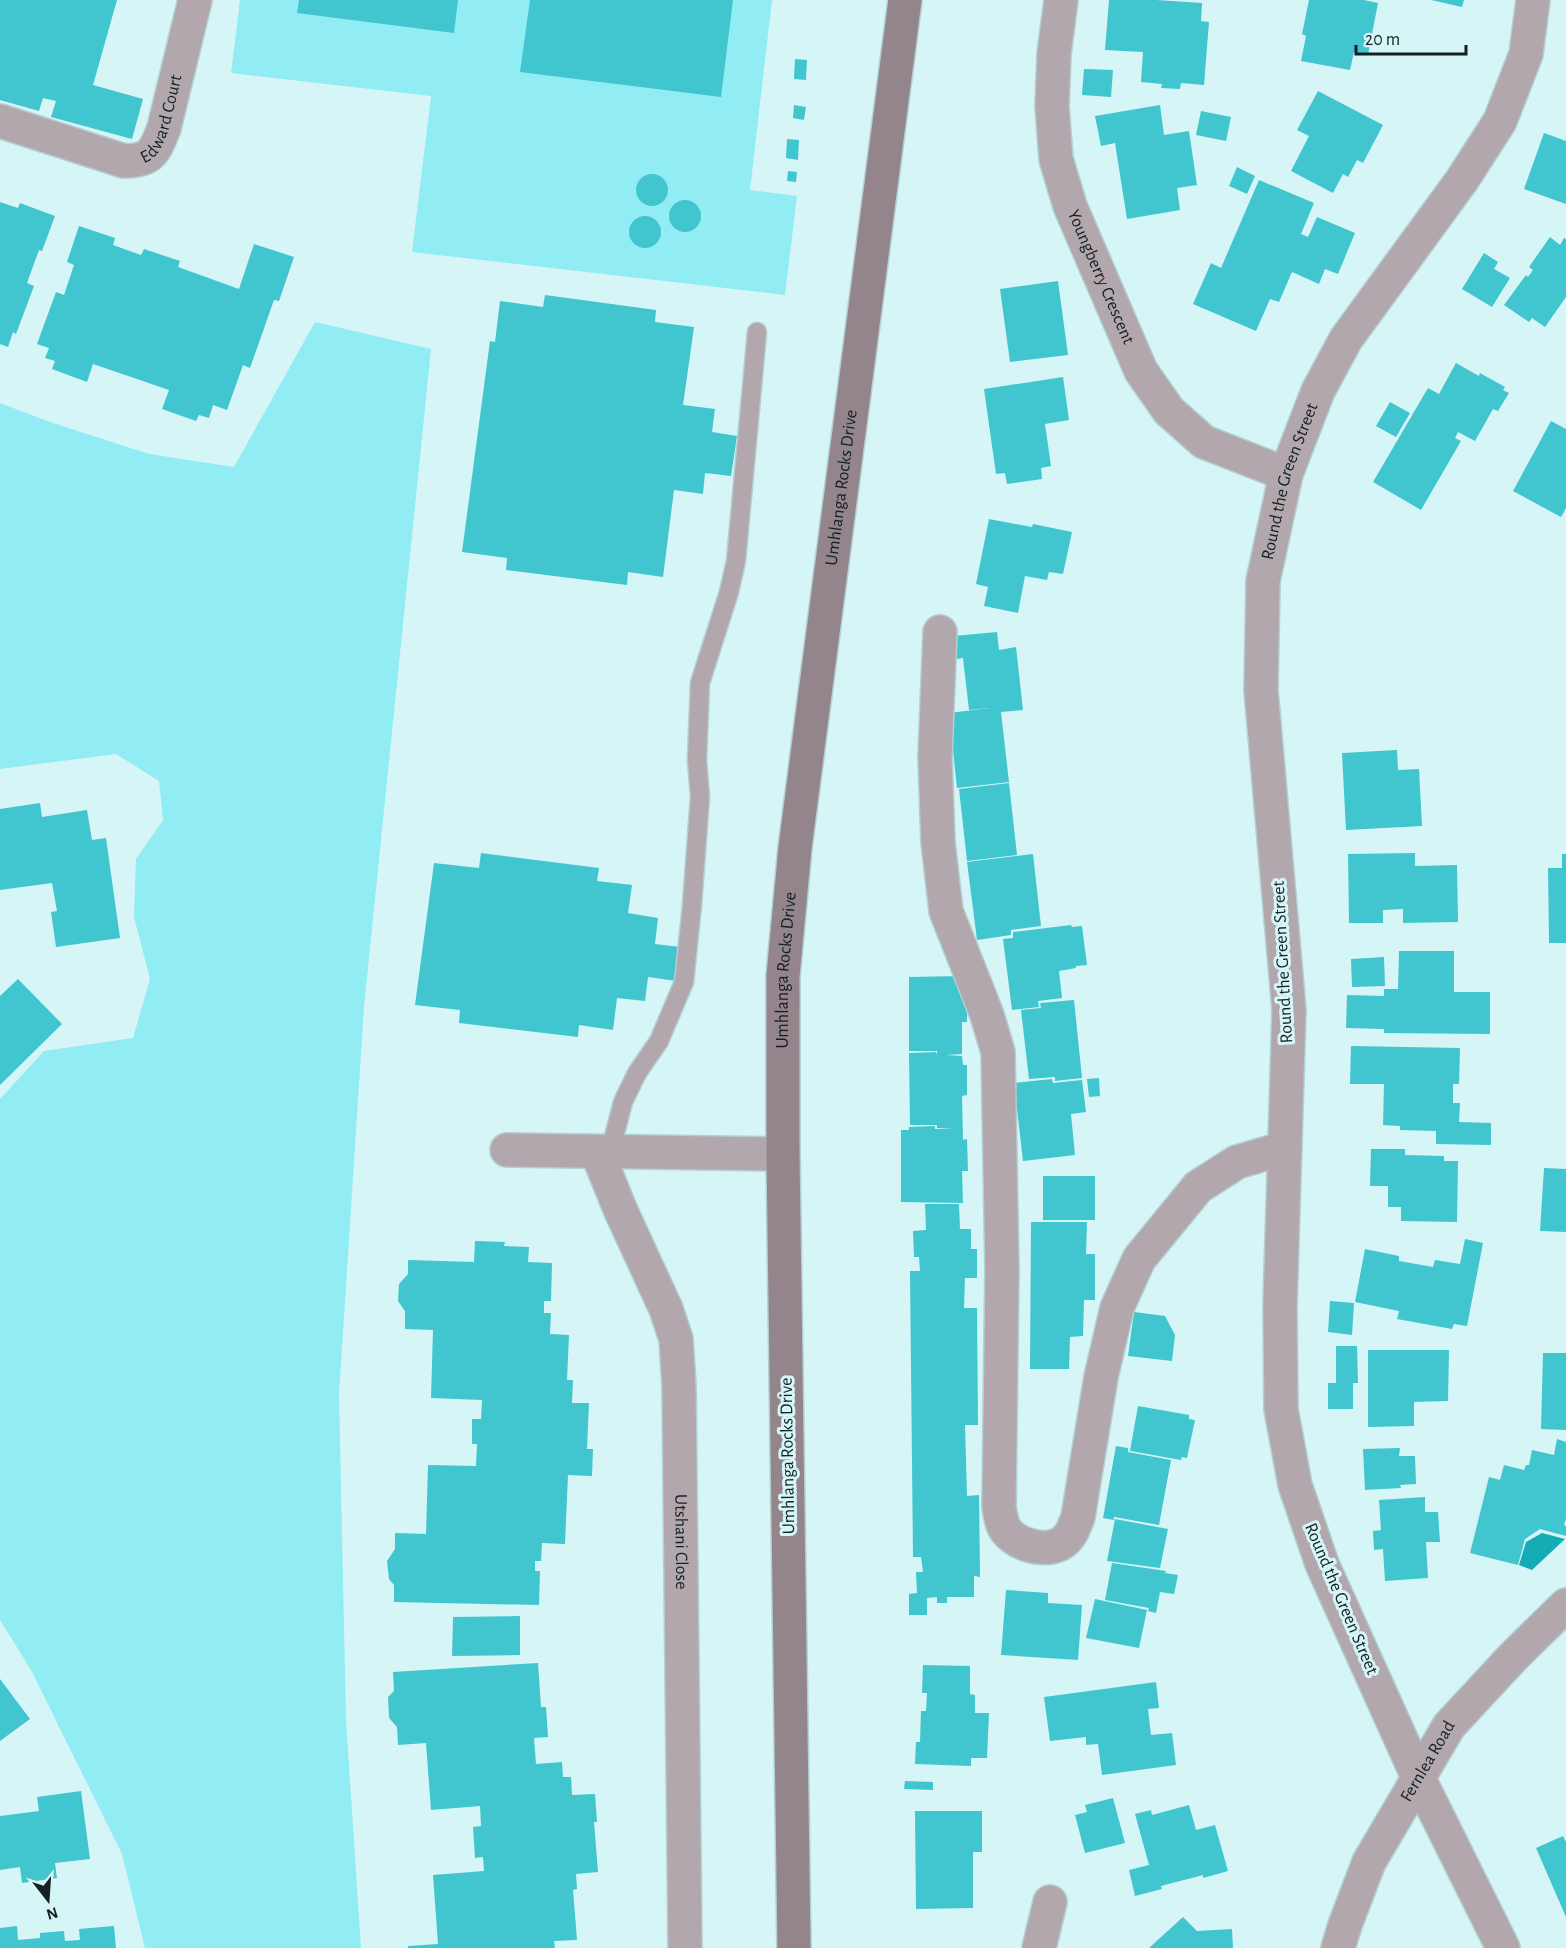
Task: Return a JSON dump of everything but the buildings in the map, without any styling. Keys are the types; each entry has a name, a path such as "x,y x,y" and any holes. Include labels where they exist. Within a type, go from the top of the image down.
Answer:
{"main road":[{"name":"Umhlanga Rocks Drive","path":"794,1948 783,1154 783,976 795,848 905,0"}],"street":[{"name":"Edward Court","path":"0,121 124,160 141,160 149,157 158,145 164,128 195,0"},
{"name":"Youngberry Crescent","path":"1061,0 1054,54 1052,106 1056,159 1070,206 1141,371 1168,411 1203,442 1286,474"},
{"name":"Round the Green Street","path":"1503,1948 1418,1777 1322,1564 1295,1485 1281,1409 1280,1305 1289,1010 1261,690 1263,581 1286,474 1318,391 1346,339 1462,180 1500,121 1526,54 1533,0"},
{"path":"940,632 935,757 938,842 946,911 987,1015 998,1052 1002,1269 999,1507 1003,1526 1011,1536 1027,1545 1049,1548 1061,1543 1071,1535 1078,1517 1101,1377 1117,1308 1139,1259 1198,1187 1237,1162 1285,1148"},
{"path":"507,1150 783,1154"},
{"name":"Utshani Close","path":"603,1152 620,1209 666,1310 676,1339 679,1386 685,1948"},
{"name":"Fernlea Road","path":"1338,1948 1369,1862 1449,1726 1513,1657 1566,1605"},
{"path":"1039,1948 1050,1902"}],"lane":[{"path":"603,1152 623,1102 637,1073 659,1041 684,982 693,905 700,797 697,760 700,683 729,592 735,561 757,333"}],"shaded area":[{"path":"240,0 772,0 750,190 797,196 785,295 412,252 431,96 231,73"},
{"path":"315,322 431,349 364,1007 339,1394 346,1720 361,1948 145,1948 122,1854 31,1670 0,1620 0,1099 44,1051 133,1038 150,979 134,917 136,859 163,820 159,781 116,754 0,769 0,403 149,454 234,467"},
{"path":"1542,1533 1565,1539 1532,1570 1519,1565 1526,1542"}]}
